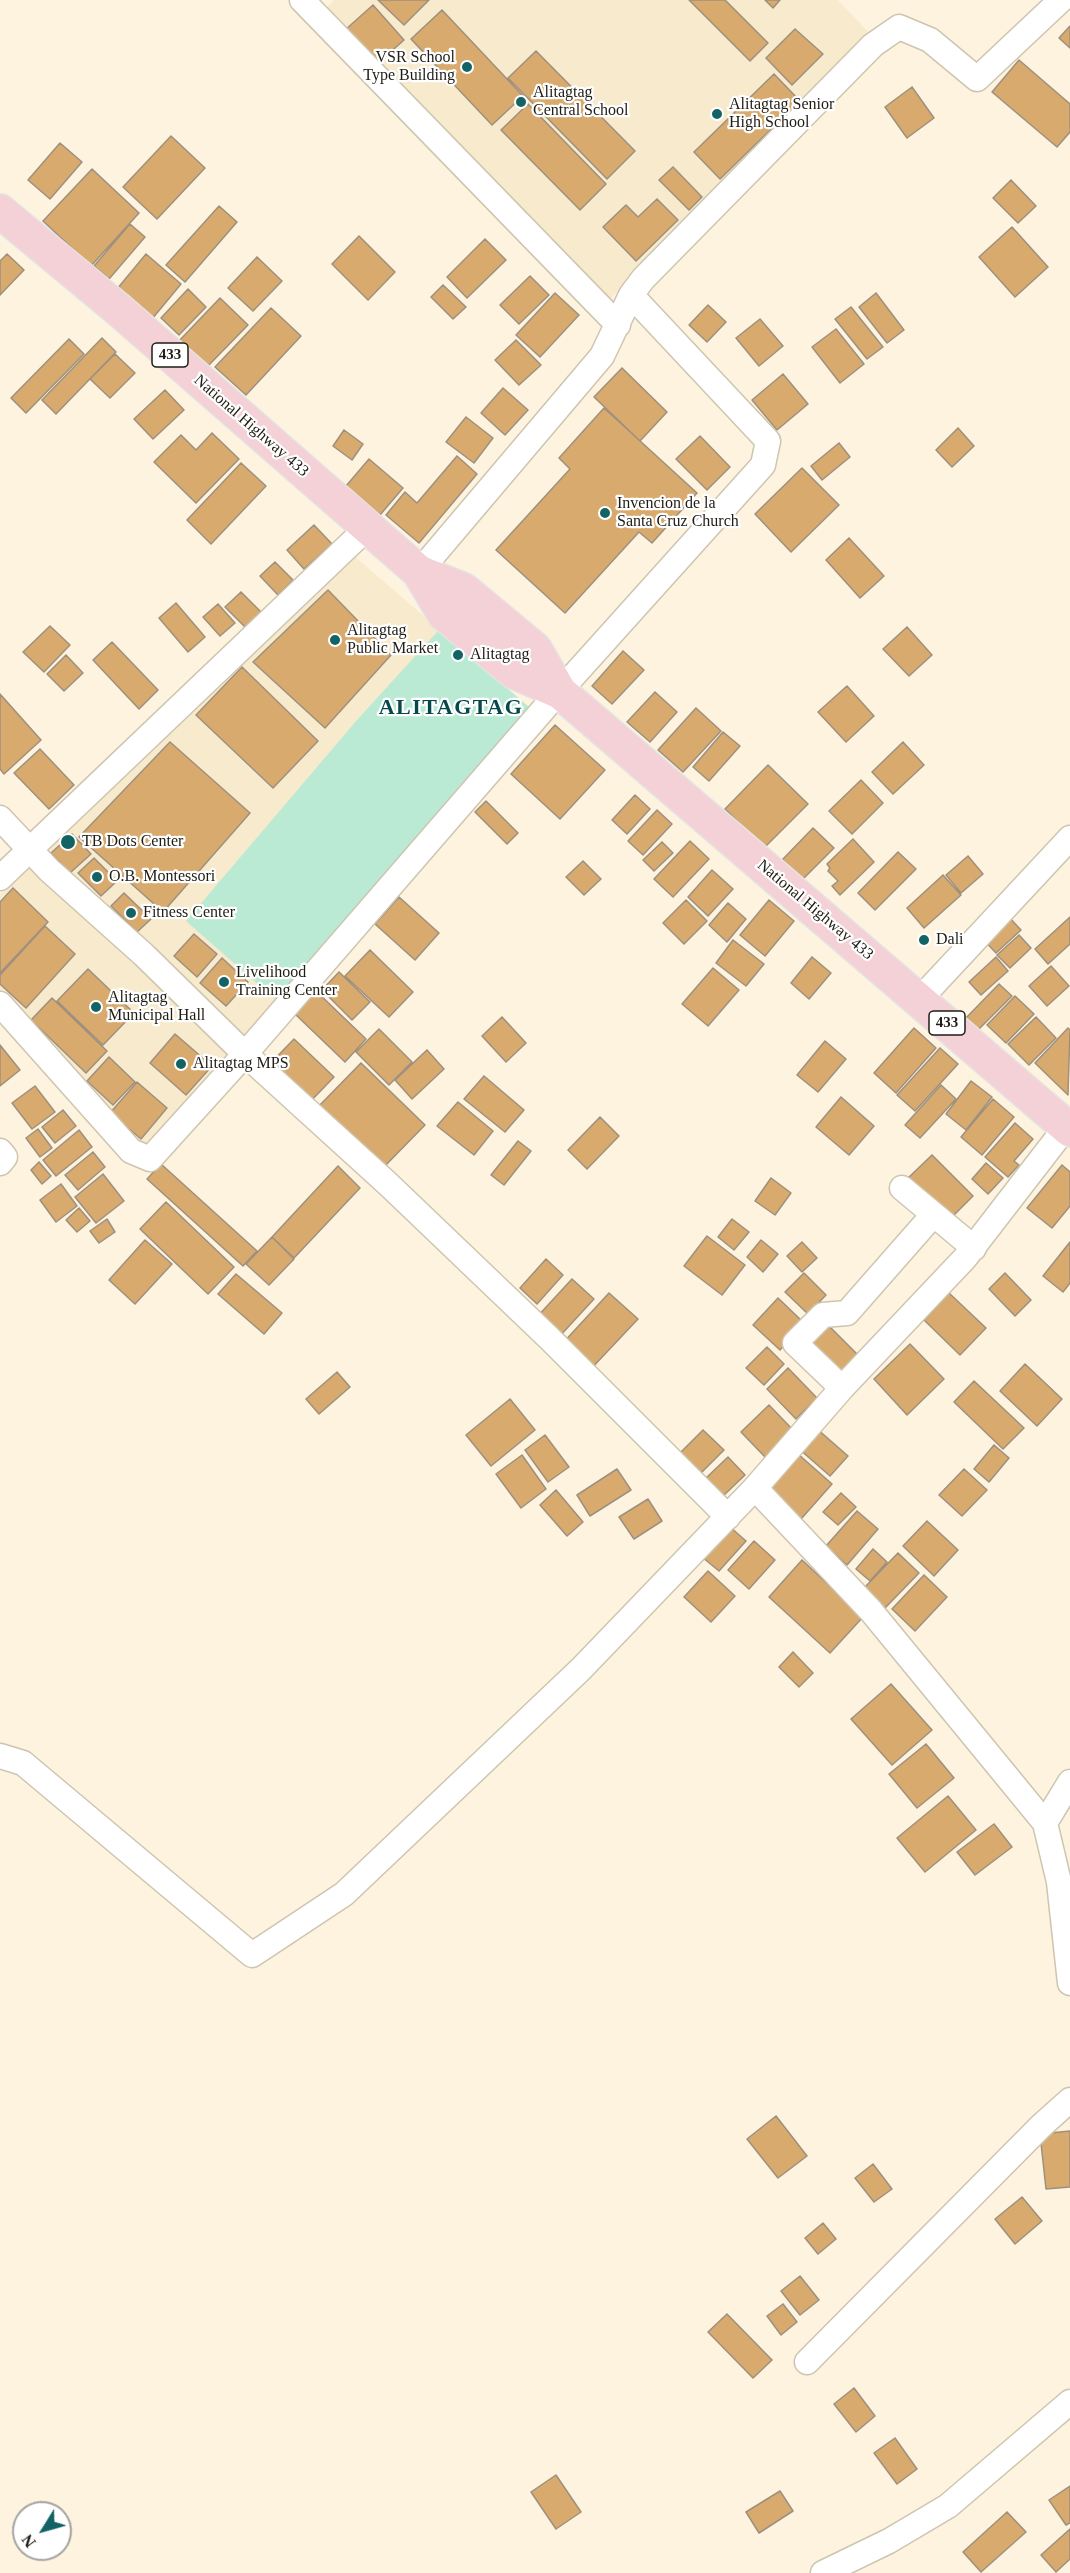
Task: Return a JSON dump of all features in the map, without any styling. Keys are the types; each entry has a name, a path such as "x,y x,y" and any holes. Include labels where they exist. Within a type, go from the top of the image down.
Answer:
{"main road":[{"name":"National Highway 433","path":"0,211 119,310 419,572 464,590 534,649 560,692 1068,1128"}],"street":[{"path":"302,0 618,325"},
{"path":"419,572 602,356 632,295 643,279 873,45 899,27 930,40 978,78 1060,0"},
{"path":"0,1004 131,1151 150,1159 245,1054 560,692 763,465 768,441 632,295"},
{"path":"0,878 367,528"},
{"path":"0,818 30,851 144,955 245,1054 388,1184 549,1338 728,1517"},
{"path":"920,999 1070,838"},
{"path":"0,1756 23,1763 252,1954 344,1894 581,1669 728,1517 842,1388 974,1248 1068,1128"},
{"path":"0,1151 5,1157 0,1163"},
{"path":"902,1188 974,1248"},
{"path":"842,1388 795,1342 823,1316 847,1314 933,1215"},
{"path":"755,1488 878,1619 1045,1823 1059,1882 1070,1983"},
{"path":"1045,1823 1070,1782"},
{"path":"807,2362 1041,2126 1070,2100"},
{"path":"823,2573 889,2541 948,2506 1070,2402"}],"shaded area":[{"name":"Alitagtag Central School","path":"334,0 838,0 871,35 608,301 323,12"},
{"path":"353,555 529,707 156,1142 139,1145 0,994 0,894"}],"green space":[{"path":"439,630 529,707 276,1000 186,921 357,720"}],"building":[{"path":"378,0 429,0 404,25"},
{"path":"689,0 725,0 768,43 750,61"},
{"path":"765,0 780,0 773,8"},
{"path":"373,5 404,40 376,65 345,30"},
{"name":"VSR School Type Building","path":"442,10 523,96 492,125 411,39"},
{"path":"1070,26 1070,48 1059,38"},
{"path":"795,29 823,54 792,85 766,58"},
{"path":"536,51 635,151 607,179 508,78"},
{"path":"1019,60 1070,104 1070,132 1057,147 992,92"},
{"path":"774,74 800,101 720,179 694,152"},
{"path":"912,87 934,118 907,138 885,107"},
{"path":"528,104 606,184 580,210 501,130"},
{"path":"171,136 205,168 157,219 123,187"},
{"path":"60,143 82,162 50,199 28,180"},
{"path":"673,167 702,197 689,210 659,180"},
{"path":"92,169 139,213 91,266 43,221"},
{"path":"1011,180 1036,206 1018,223 993,198"},
{"path":"657,199 678,220 636,261 603,227 626,205 638,217"},
{"path":"219,206 237,222 185,282 166,265"},
{"path":"130,224 145,237 109,279 94,266"},
{"path":"1012,227 1048,267 1015,297 979,257"},
{"path":"359,236 395,272 368,300 332,264"},
{"path":"485,239 506,260 467,298 447,277"},
{"path":"7,254 24,270 0,295 0,261"},
{"path":"146,254 181,284 152,319 117,289"},
{"path":"257,257 282,281 253,311 228,288"},
{"path":"530,276 549,295 519,324 500,305"},
{"path":"443,285 466,307 453,319 431,297"},
{"path":"188,289 206,307 179,335 161,318"},
{"path":"555,293 579,315 540,357 516,335"},
{"path":"876,293 904,330 887,343 859,307"},
{"path":"220,298 248,325 205,369 177,343"},
{"path":"708,305 726,322 707,342 689,325"},
{"path":"851,307 883,347 867,359 835,319"},
{"path":"271,308 301,336 246,395 215,367"},
{"path":"760,319 783,346 759,366 736,338"},
{"path":"836,329 864,364 840,383 812,347"},
{"path":"102,338 116,352 56,414 42,400"},
{"path":"69,339 84,354 26,413 11,398"},
{"path":"516,340 541,365 519,385 495,360"},
{"path":"115,354 135,373 110,398 90,379"},
{"path":"622,368 667,412 640,441 594,397"},
{"path":"783,374 808,404 777,430 752,400"},
{"path":"503,388 528,410 505,435 481,413"},
{"path":"165,390 184,410 153,439 134,419"},
{"name":"Invencion de la Santa Cruz Church","path":"604,408 697,493 652,543 639,532 565,613 496,550 570,469 559,458"},
{"path":"466,417 493,438 474,463 446,442"},
{"path":"958,428 974,446 952,467 936,450"},
{"path":"344,430 363,444 352,460 333,446"},
{"path":"212,433 239,459 196,503 154,462 181,435 196,450"},
{"path":"700,436 730,467 707,490 676,459"},
{"path":"839,443 850,457 822,480 811,466"},
{"path":"457,456 477,474 419,543 386,515 405,492 417,503"},
{"path":"369,459 403,488 380,515 346,486"},
{"path":"241,463 266,486 211,544 187,520"},
{"path":"802,468 839,505 791,552 755,514"},
{"path":"314,525 332,544 304,569 287,550"},
{"path":"849,538 884,576 860,598 826,560"},
{"path":"275,562 293,580 278,595 260,576"},
{"name":"Alitagtag Public Market","path":"328,590 391,655 325,728 253,662"},
{"path":"241,592 261,612 245,627 225,607"},
{"path":"176,603 205,637 188,652 159,618"},
{"path":"218,604 235,623 220,636 203,617"},
{"path":"50,626 70,645 44,672 23,652"},
{"path":"907,627 932,655 909,676 883,649"},
{"path":"112,642 158,690 139,709 93,660"},
{"path":"623,651 644,670 612,704 592,686"},
{"path":"66,655 83,673 64,691 47,674"},
{"path":"242,667 318,741 273,788 196,715"},
{"path":"847,686 874,716 846,742 818,712"},
{"path":"655,692 677,712 650,742 627,722"},
{"path":"0,694 41,740 4,774 0,769"},
{"path":"696,708 721,731 683,772 658,750"},
{"path":"555,725 605,770 560,819 511,774"},
{"path":"723,732 740,746 709,781 693,767"},
{"path":"170,742 250,813 163,912 79,837"},
{"path":"903,742 924,765 893,794 872,772"},
{"path":"40,749 74,785 49,809 14,773"},
{"path":"768,765 808,804 764,848 725,809"},
{"path":"861,780 883,803 852,834 829,811"},
{"path":"635,795 650,809 627,834 612,820"},
{"path":"486,801 518,833 507,844 475,812"},
{"path":"657,810 672,824 643,855 628,841"},
{"path":"813,828 834,848 802,880 782,860"},
{"path":"72,834 91,854 70,873 51,853"},
{"path":"853,839 874,862 840,895 832,886 838,881 828,871 830,868 827,864"},
{"path":"690,841 709,859 673,897 654,879"},
{"path":"662,842 673,853 654,871 643,860"},
{"path":"898,852 916,869 875,910 858,893"},
{"path":"968,856 983,874 961,893 946,875"},
{"name":"O.B. Montessori","path":"94,858 117,881 101,896 78,873"},
{"path":"583,861 601,879 584,895 566,877"},
{"path":"712,870 733,889 708,916 688,897"},
{"path":"943,875 961,895 924,928 907,908"},
{"path":"13,888 48,922 0,973 0,902"},
{"name":"Fitness Center","path":"124,893 151,919 137,932 111,906"},
{"path":"399,897 439,933 415,960 375,924"},
{"path":"686,900 707,921 684,944 663,923"},
{"path":"769,900 794,921 765,956 740,935"},
{"path":"728,903 746,919 727,942 709,925"},
{"path":"1005,913 1021,930 996,953 980,936"},
{"path":"1070,917 1070,944 1048,964 1035,949"},
{"path":"45,926 75,954 26,1008 0,984 0,975"},
{"path":"194,934 217,954 197,977 174,956"},
{"path":"1019,935 1031,948 1010,968 997,955"},
{"path":"733,940 764,964 746,986 716,963"},
{"path":"370,950 413,992 389,1017 345,976"},
{"path":"812,957 831,973 809,999 791,983"},
{"path":"996,957 1008,971 981,995 969,982"},
{"name":"Livelihood Training Center","path":"222,958 248,982 226,1006 200,983"},
{"path":"1051,966 1069,986 1047,1006 1029,986"},
{"path":"713,968 739,990 708,1026 682,1004"},
{"name":"Alitagtag Municipal Hall","path":"88,969 134,1013 103,1045 57,1001"},
{"path":"339,972 370,1002 352,1020 322,990"},
{"path":"999,984 1012,996 976,1032 964,1020"},
{"path":"316,991 366,1039 345,1062 295,1014"},
{"path":"1015,996 1034,1014 1006,1043 987,1025"},
{"path":"52,998 107,1051 86,1073 31,1020"},
{"path":"502,1017 526,1043 506,1062 482,1036"},
{"path":"1036,1017 1056,1038 1029,1065 1008,1044"},
{"path":"914,1028 936,1048 896,1093 874,1073"},
{"path":"1068,1028 1070,1030 1068,1095 1035,1063"},
{"path":"379,1029 412,1062 389,1085 356,1052"},
{"name":"Alitagtag MPS","path":"175,1034 212,1066 186,1095 150,1063"},
{"path":"294,1039 334,1077 305,1107 265,1069"},
{"path":"825,1041 846,1059 818,1092 797,1075"},
{"path":"0,1045 20,1070 0,1086"},
{"path":"940,1048 958,1064 915,1111 897,1095"},
{"path":"427,1050 444,1069 412,1099 395,1080"},
{"path":"109,1057 135,1082 113,1105 87,1081"},
{"path":"361,1063 425,1125 380,1171 316,1109"},
{"path":"484,1076 524,1110 505,1132 464,1099"},
{"path":"971,1081 992,1097 966,1130 946,1114"},
{"path":"137,1082 167,1108 141,1139 110,1113"},
{"path":"941,1085 956,1099 920,1138 905,1125"},
{"path":"35,1086 55,1112 32,1129 12,1103"},
{"path":"841,1097 874,1126 849,1155 816,1127"},
{"path":"993,1099 1014,1117 982,1155 961,1137"},
{"path":"458,1102 493,1131 474,1155 437,1126"},
{"path":"63,1110 76,1126 55,1143 42,1127"},
{"path":"600,1117 619,1136 587,1169 568,1150"},
{"path":"1015,1123 1033,1139 1014,1161 1019,1165 1008,1177 985,1157"},
{"path":"38,1129 52,1148 40,1157 26,1138"},
{"path":"79,1130 92,1147 56,1176 43,1160"},
{"path":"518,1141 531,1151 504,1185 491,1175"},
{"path":"93,1152 105,1167 78,1190 65,1175"},
{"path":"932,1155 973,1196 947,1222 906,1180"},
{"path":"39,1162 51,1176 42,1184 31,1170"},
{"path":"986,1163 1003,1178 988,1194 972,1179"},
{"path":"161,1164 257,1251 243,1266 147,1179"},
{"path":"1062,1165 1070,1172 1070,1206 1052,1228 1027,1208"},
{"path":"338,1166 360,1188 294,1258 272,1237"},
{"path":"103,1174 124,1201 96,1223 75,1197"},
{"path":"771,1178 791,1193 775,1215 755,1201"},
{"path":"61,1184 77,1206 56,1222 40,1200"},
{"path":"166,1202 234,1267 208,1294 140,1229"},
{"path":"79,1208 90,1221 77,1232 66,1220"},
{"path":"107,1219 115,1232 99,1243 90,1231"},
{"path":"732,1219 749,1232 734,1250 718,1237"},
{"path":"707,1236 745,1265 722,1295 684,1266"},
{"path":"272,1237 294,1259 269,1285 246,1264"},
{"path":"145,1240 172,1264 135,1304 109,1280"},
{"path":"761,1240 778,1254 763,1272 747,1257"},
{"path":"802,1242 817,1258 802,1272 787,1256"},
{"path":"1070,1242 1070,1283 1063,1292 1043,1276"},
{"path":"546,1259 563,1275 537,1304 520,1288"},
{"path":"804,1273 826,1295 808,1314 785,1292"},
{"path":"1005,1273 1031,1300 1015,1316 989,1289"},
{"path":"236,1274 282,1313 264,1334 218,1294"},
{"path":"572,1279 594,1299 558,1338 536,1318"},
{"path":"609,1293 638,1319 589,1371 561,1345"},
{"path":"949,1293 986,1328 960,1355 924,1320"},
{"path":"778,1298 804,1323 780,1350 753,1325"},
{"path":"828,1325 861,1358 842,1377 809,1344"},
{"path":"910,1344 944,1379 907,1415 874,1379"},
{"path":"767,1347 784,1364 764,1385 746,1368"},
{"path":"1025,1364 1062,1399 1037,1426 1000,1391"},
{"path":"788,1368 817,1398 796,1419 767,1389"},
{"path":"337,1372 350,1387 319,1414 306,1399"},
{"path":"974,1381 1024,1428 1003,1449 954,1402"},
{"path":"510,1399 535,1430 491,1466 466,1435"},
{"path":"769,1405 794,1431 766,1458 741,1432"},
{"path":"816,1428 848,1456 830,1476 798,1448"},
{"path":"703,1430 724,1450 700,1474 679,1454"},
{"path":"545,1435 569,1467 548,1482 525,1450"},
{"path":"994,1445 1009,1458 989,1482 974,1469"},
{"path":"798,1454 832,1484 801,1519 767,1489"},
{"path":"522,1455 546,1489 521,1508 496,1474"},
{"path":"728,1457 745,1475 722,1497 705,1479"},
{"path":"617,1469 631,1490 590,1516 577,1495"},
{"path":"964,1469 987,1490 962,1516 939,1495"},
{"path":"556,1490 583,1522 567,1536 540,1505"},
{"path":"841,1493 856,1507 838,1525 823,1512"},
{"path":"648,1499 662,1521 634,1539 619,1517"},
{"path":"857,1511 878,1529 847,1565 826,1546"},
{"path":"927,1521 958,1550 934,1576 903,1546"},
{"path":"729,1526 746,1541 719,1571 702,1557"},
{"path":"754,1541 775,1560 749,1589 728,1570"},
{"path":"873,1549 887,1562 870,1581 856,1569"},
{"path":"898,1553 919,1573 885,1608 864,1588"},
{"path":"802,1560 863,1617 830,1653 769,1597"},
{"path":"708,1571 735,1596 711,1622 684,1597"},
{"path":"924,1575 947,1597 915,1631 892,1609"},
{"path":"793,1652 813,1673 799,1687 779,1667"},
{"path":"891,1684 932,1730 892,1765 851,1719"},
{"path":"926,1744 954,1778 917,1808 889,1774"},
{"path":"948,1796 976,1830 925,1872 897,1838"},
{"path":"994,1824 1012,1847 975,1875 957,1852"},
{"path":"776,2116 807,2156 778,2178 747,2139"},
{"path":"1070,2131 1070,2187 1046,2189 1040,2134"},
{"path":"873,2164 892,2189 874,2202 855,2178"},
{"path":"1022,2197 1042,2221 1015,2244 995,2219"},
{"path":"823,2223 836,2239 818,2254 805,2238"},
{"path":"800,2276 819,2300 800,2315 781,2291"},
{"path":"783,2304 797,2322 781,2335 767,2316"},
{"path":"727,2314 772,2360 753,2378 708,2332"},
{"path":"854,2388 875,2416 856,2432 834,2404"},
{"path":"895,2438 917,2469 897,2484 874,2453"},
{"path":"556,2475 581,2512 556,2529 531,2492"},
{"path":"1070,2486 1070,2523 1066,2525 1049,2500"},
{"path":"780,2491 793,2511 759,2533 746,2512"},
{"path":"1007,2512 1026,2532 981,2572 963,2552"},
{"path":"1070,2529 1070,2559 1056,2572 1041,2555"}],"place":[{"name":"VSR School Type Building","path":"467,67"},
{"name":"Alitagtag Central School","path":"521,102"},
{"name":"Alitagtag Senior High School","path":"717,114"},
{"name":"Invencion de la Santa Cruz Church","path":"605,513"},
{"name":"Alitagtag Public Market","path":"335,640"},
{"name":"Alitagtag","path":"458,655"},
{"name":"TB Dots Center","path":"68,842"},
{"name":"O.B. Montessori","path":"97,877"},
{"name":"Fitness Center","path":"131,913"},
{"name":"Dali","path":"924,940"},
{"name":"Livelihood Training Center","path":"224,982"},
{"name":"Alitagtag Municipal Hall","path":"96,1007"},
{"name":"Alitagtag MPS","path":"181,1064"}],"district":[{"name":"ALITAGTAG","path":"451,708"}]}
